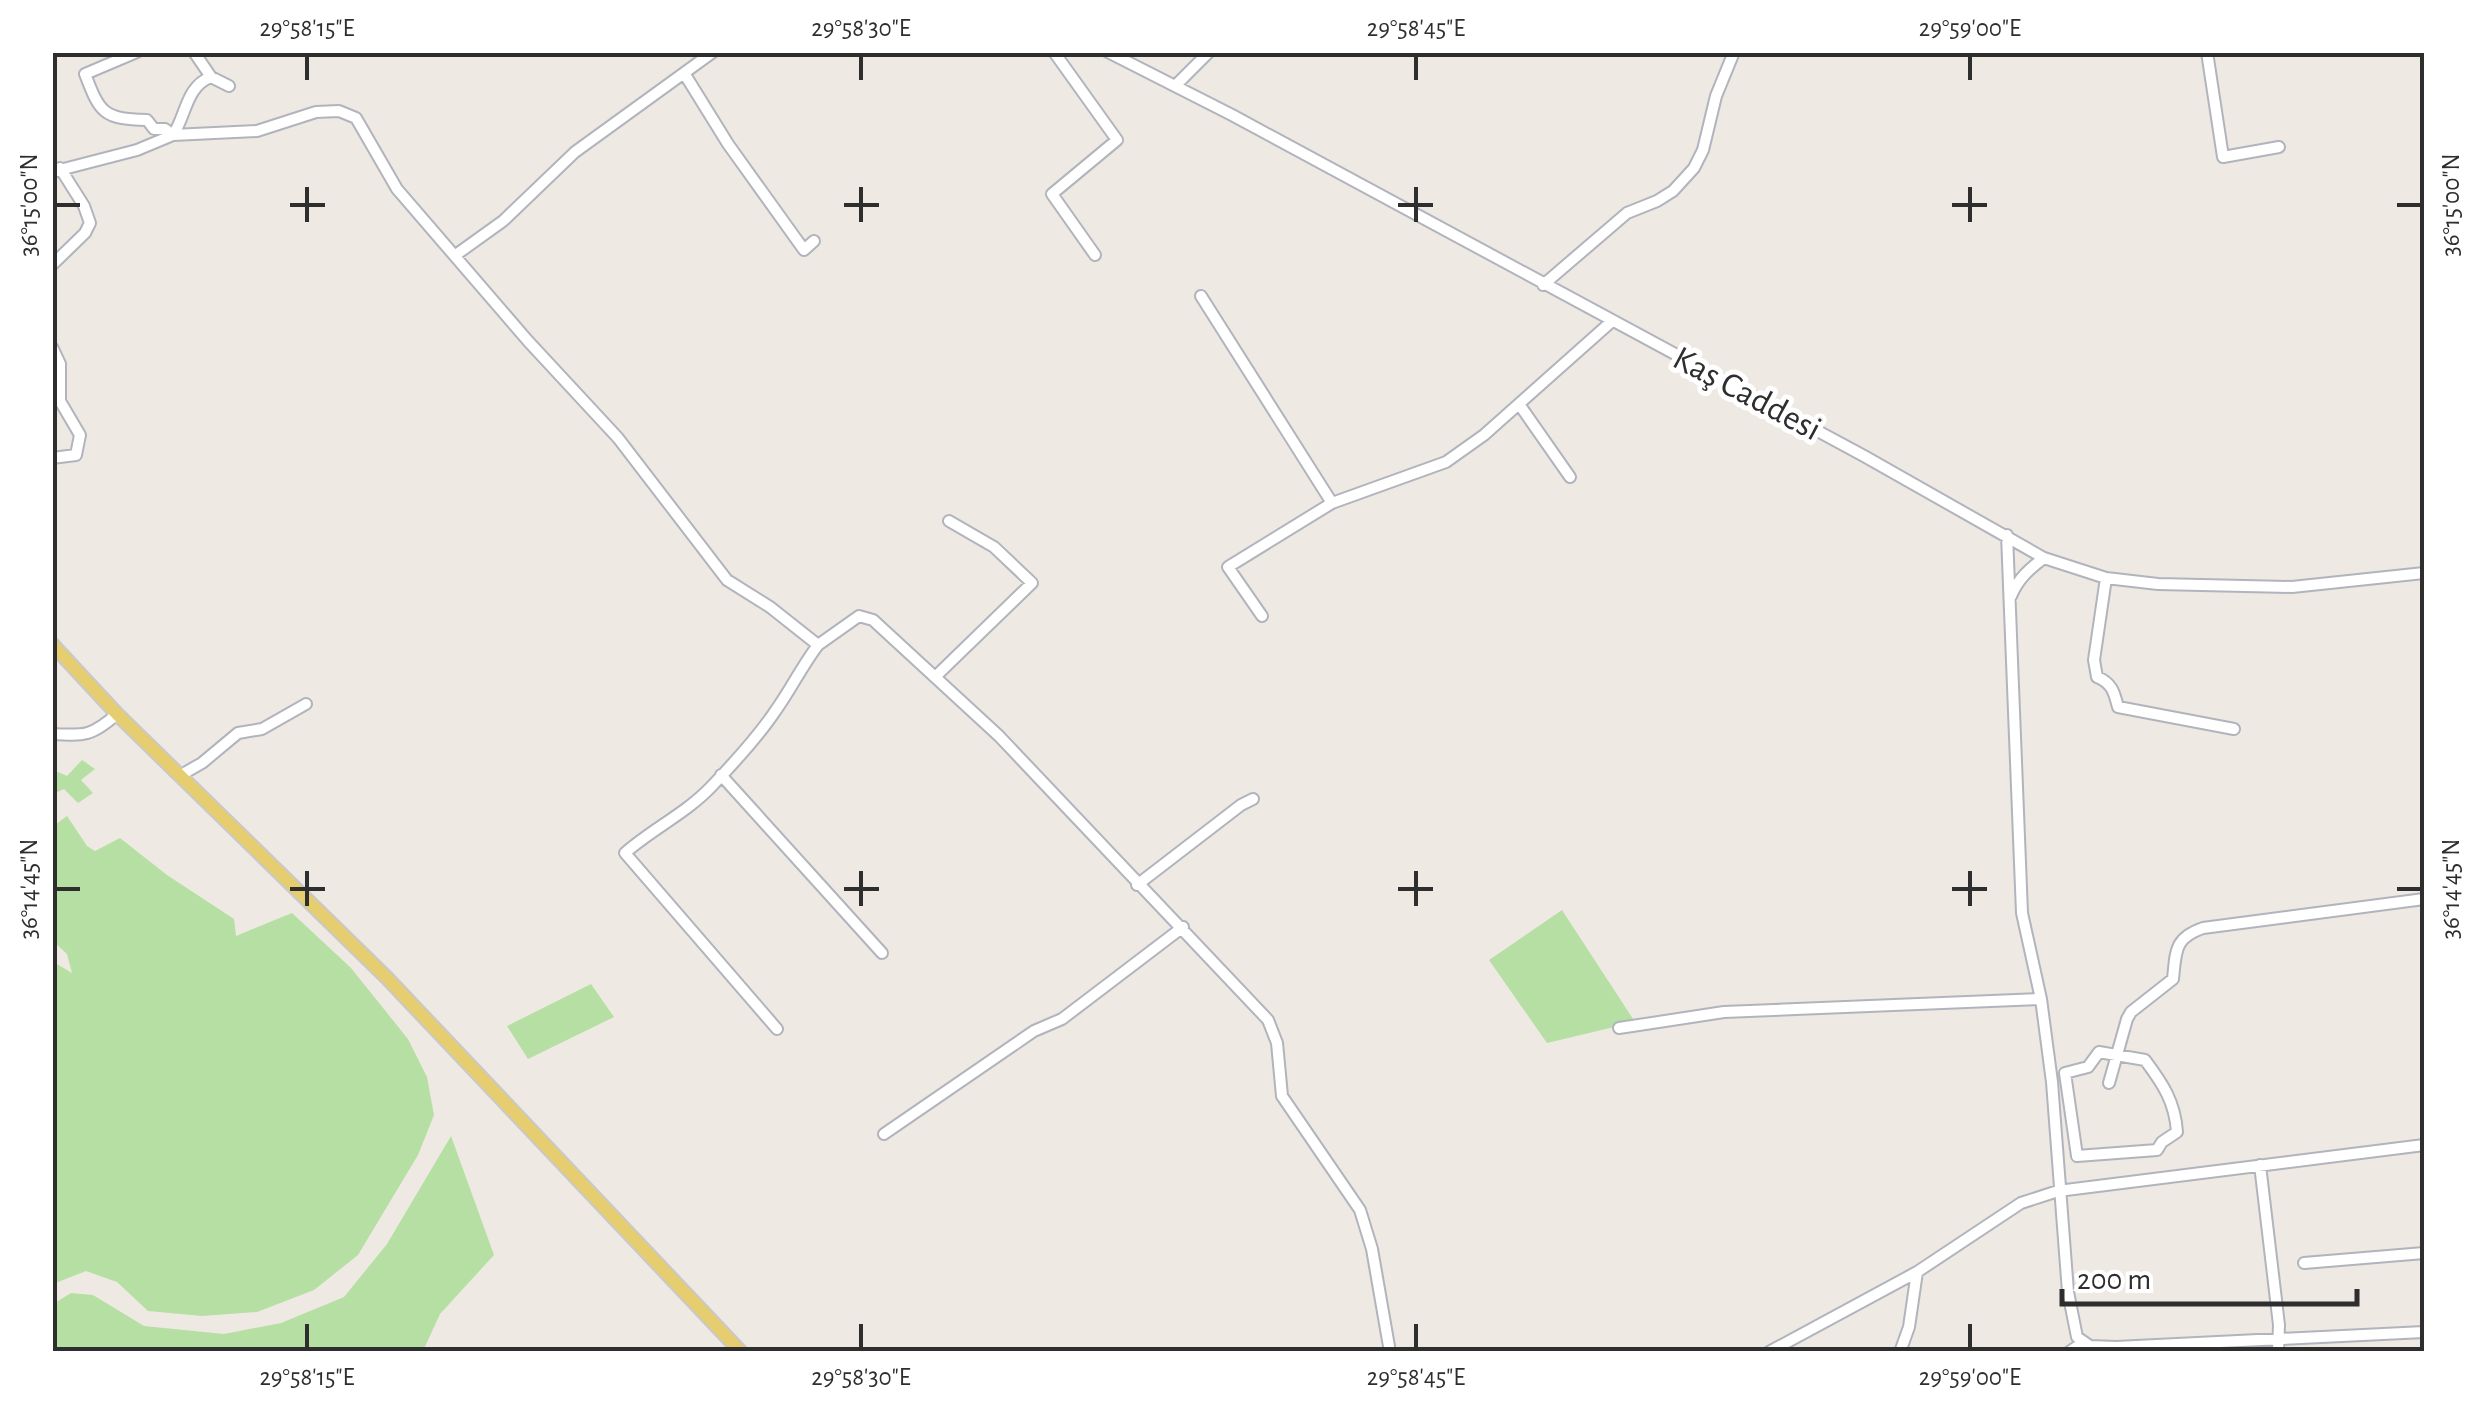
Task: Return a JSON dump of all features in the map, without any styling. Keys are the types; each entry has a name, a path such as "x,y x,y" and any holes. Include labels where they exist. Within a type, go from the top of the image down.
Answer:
{"main road":[{"path":"52,644 58,659 182,774 387,978 740,1352"}],"street":[{"path":"137,52 85,74 98,107 108,116 146,120 154,129 166,129 173,136"},
{"path":"194,52 211,76 229,86"},
{"path":"457,254 503,221 575,152 714,52"},
{"path":"1054,52 1117,140 1052,194 1095,255"},
{"name":"Kaş Caddesi","path":"1108,52 2044,558 2106,578 2158,584 2292,586 2424,572"},
{"path":"1175,86 1210,52"},
{"path":"1543,285 1627,213 1657,201 1694,168 1734,52"},
{"path":"2207,52 2224,157 2279,146"},
{"path":"684,73 728,144 804,250 814,241"},
{"path":"173,136 183,108 201,80 211,76"},
{"path":"52,265 90,224 56,170 137,150 173,136 258,131 316,112 339,110 356,118 398,189 528,341 618,438 727,580 770,606 818,645"},
{"path":"1201,296 1332,503"},
{"path":"1262,616 1228,568 1332,503 1446,462 1612,322"},
{"path":"52,347 60,364 56,382 60,401 80,435 76,456 52,458"},
{"path":"1519,404 1570,477"},
{"path":"935,677 1032,583 994,547 949,520"},
{"path":"2007,535 2022,913 2041,999 2052,1082 2072,1325 2082,1347"},
{"path":"2008,602 2016,583 2044,558"},
{"path":"2106,578 2094,660 2096,676 2114,689 2118,707 2234,729"},
{"path":"777,1029 625,852 672,822 721,776 776,710 818,645 859,616 873,620 999,736 1268,1020 1277,1043 1282,1096 1360,1210 1370,1239 1390,1352"},
{"path":"182,774 238,733 262,729 306,704"},
{"path":"52,734 83,736 98,731 117,714"},
{"path":"721,776 882,953"},
{"path":"1137,886 1254,799"},
{"path":"2110,1083 2132,1012 2173,979 2178,944 2186,934 2203,928 2424,899"},
{"path":"884,1134 1034,1031 1062,1018 1182,927"},
{"path":"1619,1028 1724,1012 2041,999"},
{"path":"2099,1052 2117,1054 2145,1060 2163,1083 2175,1109 2176,1132 2157,1150 2077,1156 2065,1073 2088,1067 2099,1052"},
{"path":"1769,1352 1917,1272 2021,1203 2058,1191 2424,1145"},
{"path":"2260,1165 2279,1325 2278,1352"},
{"path":"2304,1263 2424,1254"},
{"path":"1900,1352 1909,1326 1917,1272"},
{"path":"2070,1352 2090,1346 2424,1332"}],"green space":[{"path":"82,760 95,769 81,780 93,793 78,803 64,789 53,794 53,775 58,772 67,776"},
{"path":"67,816 87,846 95,851 120,838 234,919 236,936 292,913 351,968 408,1039 427,1077 434,1115 418,1155 358,1255 314,1290 257,1312 202,1316 148,1311 117,1282 86,1271 53,1284 53,965 72,973 67,954 53,941 52,827"},
{"path":"1562,910 1635,1022 1547,1043 1489,960"},
{"path":"591,984 614,1017 528,1059 507,1026"},
{"path":"451,1136 494,1255 440,1314 423,1351 53,1351 53,1304 71,1293 93,1295 144,1326 224,1334 281,1323 344,1297 387,1244"}]}
